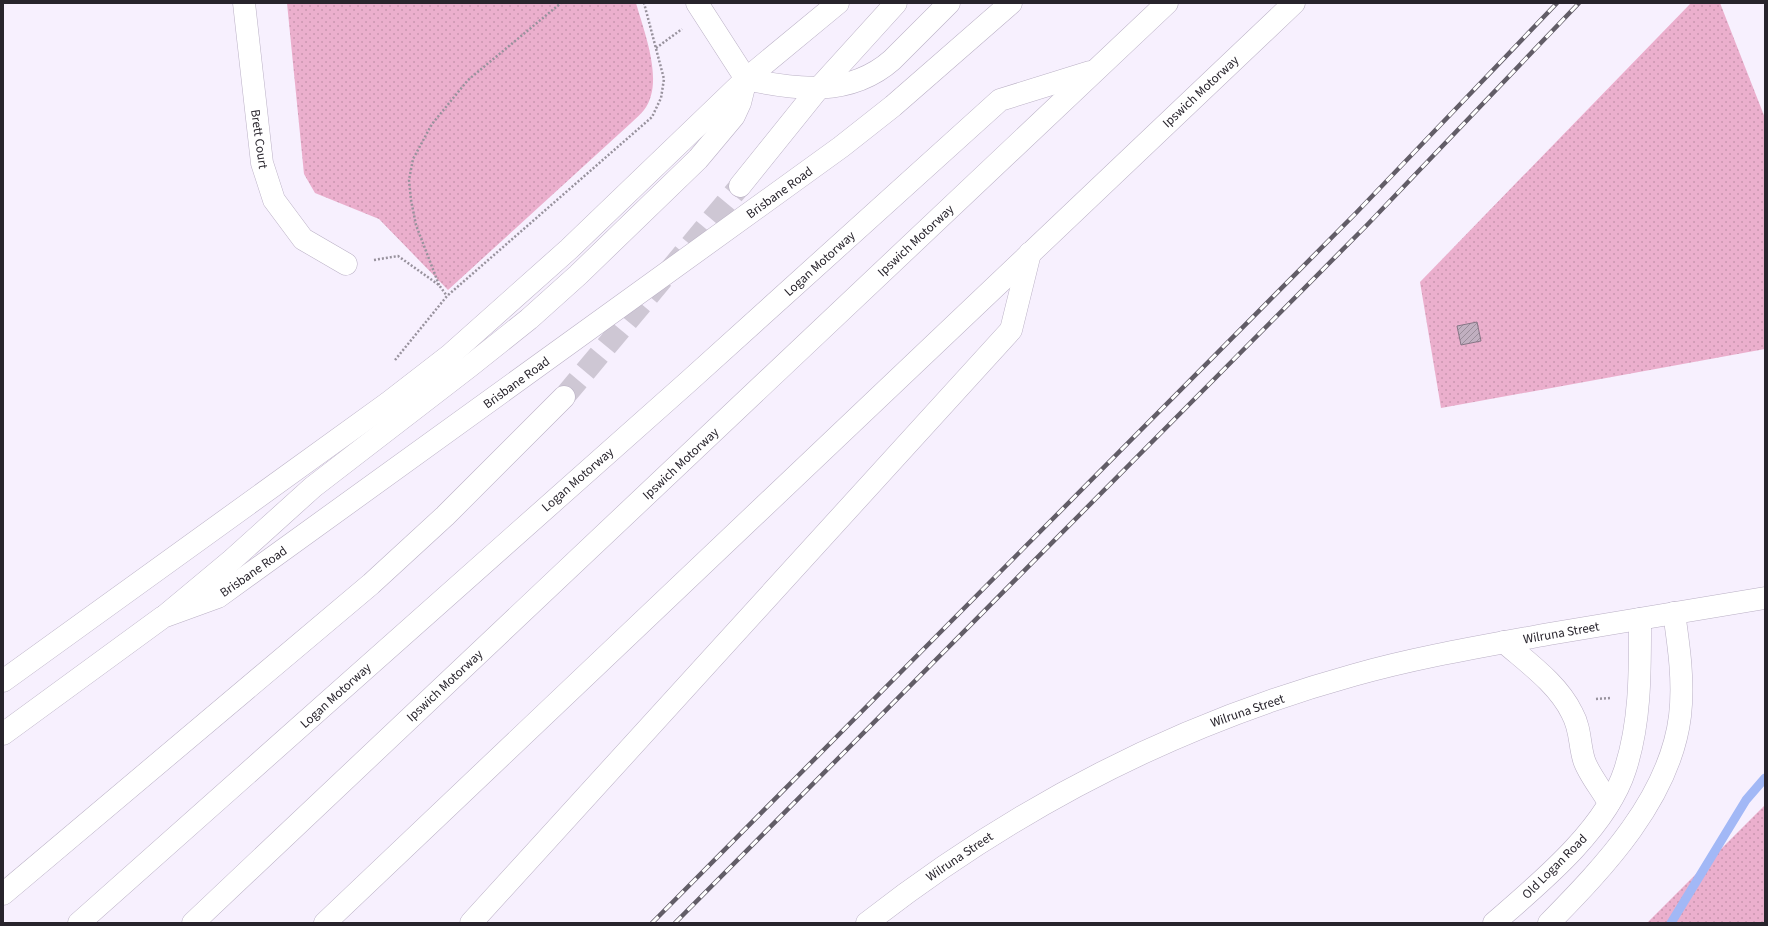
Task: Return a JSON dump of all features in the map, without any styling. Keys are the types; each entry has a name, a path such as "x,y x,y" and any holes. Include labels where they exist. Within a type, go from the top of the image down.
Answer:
{"main road":[{"name":"Brett Court","path":"244,3 262,164 274,200 303,239 346,264"},
{"path":"697,3 746,79 792,88 818,89 854,81 882,69 948,3"},
{"path":"3,681 388,404 450,355 569,249 746,79 838,3"},
{"path":"740,186 818,89 896,3"},
{"name":"Brisbane Road","path":"3,734 163,617 218,597 775,196 893,106 1011,3"},
{"name":"Ipswich Motorway","path":"193,923 1167,3"},
{"name":"Ipswich Motorway","path":"325,923 1294,3"},
{"name":"Logan Motorway","path":"79,923 690,381 1000,100 1095,70"},
{"path":"163,617 232,560 313,487 529,319 578,275 698,159 734,116 740,103 746,79"},
{"path":"471,923 1010,330 1030,253"},
{"path":"3,894 371,584 445,516 564,397"},
{"name":"Wilruna Street","path":"867,923 937,870 1003,826 1055,796 1134,756 1207,724 1277,699 1354,675 1504,642 1765,598"},
{"path":"1549,923 1586,885 1622,844 1644,811 1663,775 1674,744 1680,716 1680,660 1674,613"},
{"name":"Old Logan Road","path":"1494,923 1560,863 1589,831 1609,803 1625,770 1639,705 1640,619"},
{"path":"1504,642 1560,694 1572,712 1580,733 1584,761 1609,803"}],"path":[{"path":"447,296 439,285 416,224 409,180 413,159 432,124 468,80 561,3"},
{"path":"391,365 447,296 652,117 661,98 664,80 644,3"},
{"path":"346,264 398,256 439,285"},
{"path":"1592,700 1610,698"}],"shaded area":[{"path":"287,3 636,3 651,57 653,86 650,99 640,115 448,290 379,219 315,193 304,174"},
{"path":"1691,3 1720,3 1765,118 1765,349 1441,408 1420,282"},
{"path":"1765,805 1765,923 1647,923"}],"building":[{"path":"1477,322 1481,341 1461,345 1457,326"}],"waterway":[{"path":"1671,923 1746,800 1765,778"}],"tunnel":[{"path":"564,397 740,186"}],"railway":[{"path":"652,923 1356,213 1557,3"},
{"path":"675,923 1368,224 1579,3"}]}
